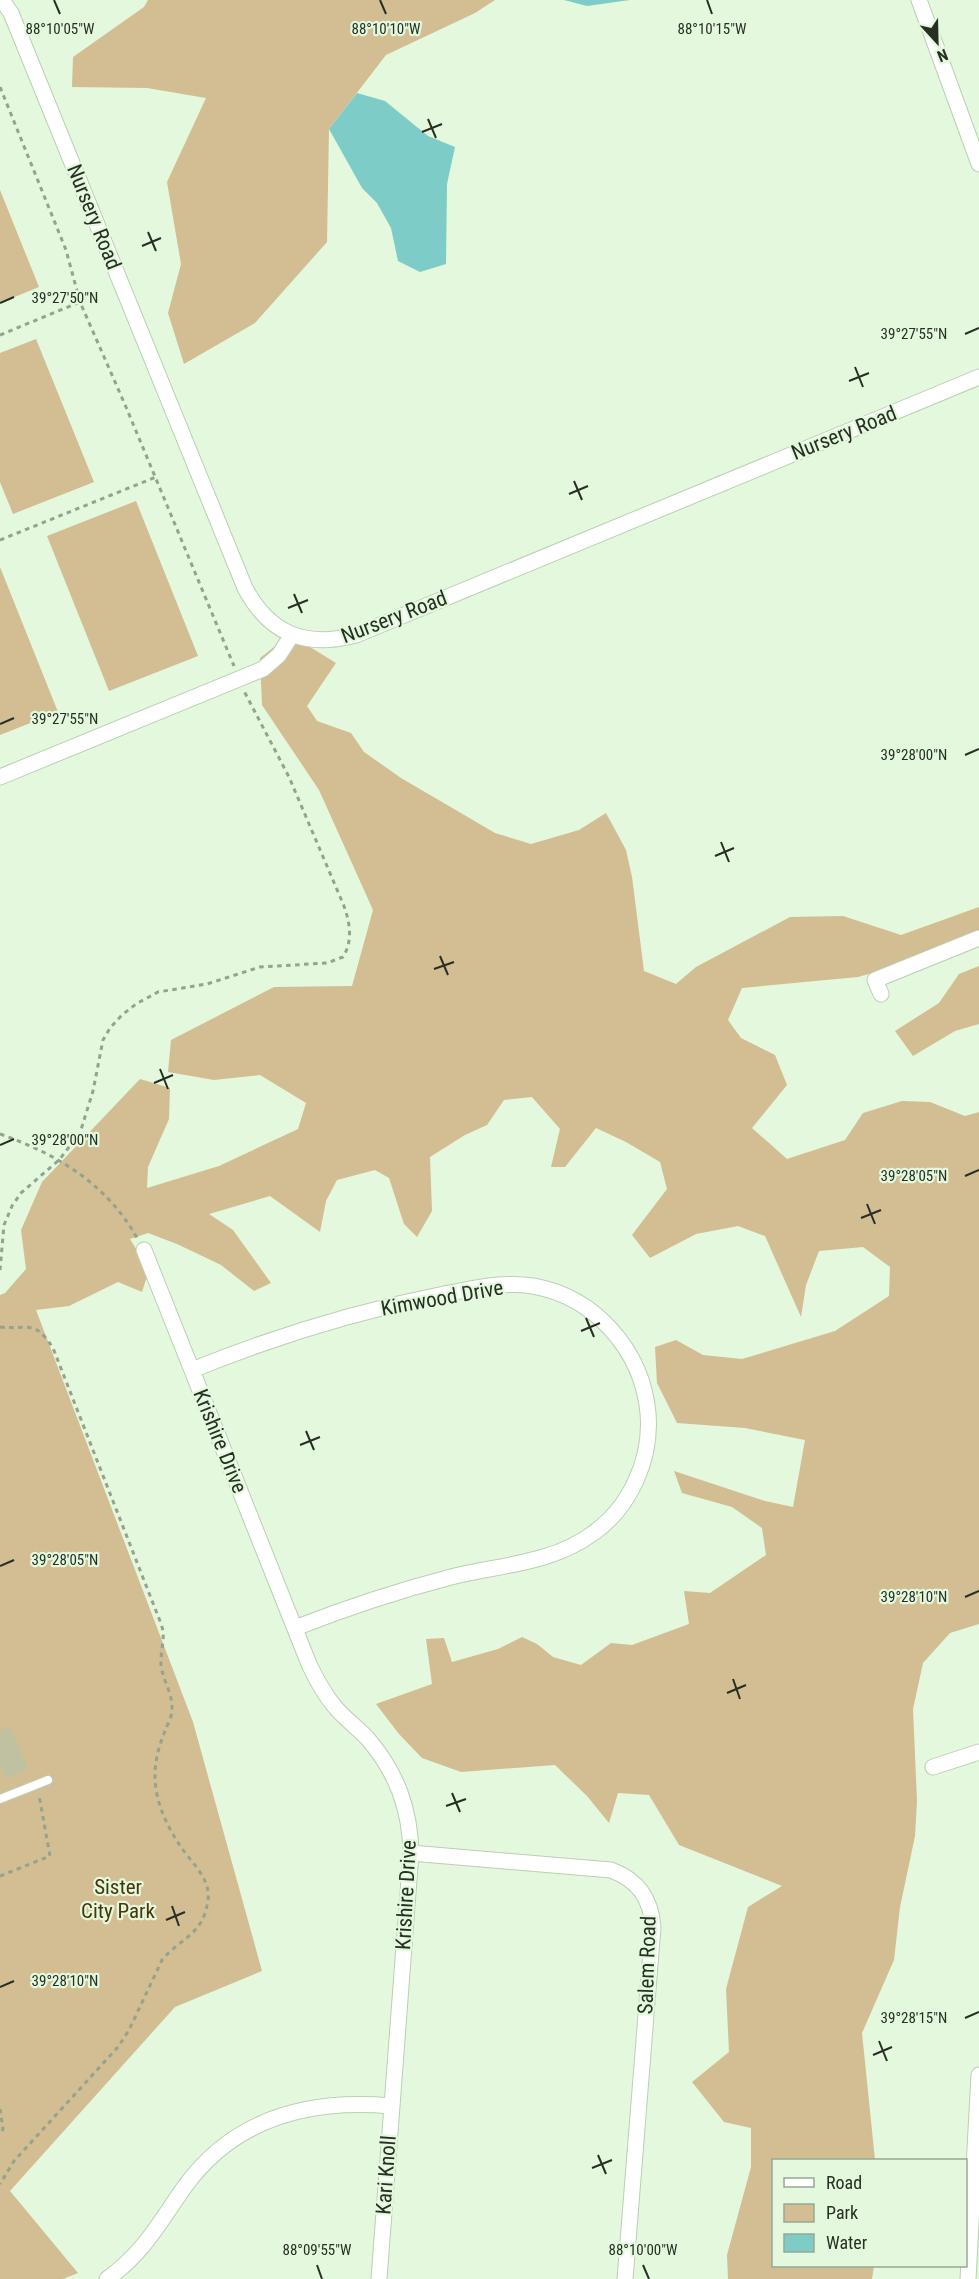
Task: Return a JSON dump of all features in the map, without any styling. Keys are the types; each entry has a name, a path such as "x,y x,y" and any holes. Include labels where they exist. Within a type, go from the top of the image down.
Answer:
{"street":[{"name":"Nursery Road","path":"2,0 11,13 245,588 254,605 265,618 281,630 315,640 334,640 356,634 979,377"},
{"path":"919,0 979,164"},
{"path":"0,777 256,673 279,655 292,634"},
{"path":"881,994 875,980 979,938"},
{"name":"Krishire Drive","path":"144,1250 320,1686 335,1708 366,1737 385,1760 398,1784 407,1815 411,1853 391,2106"},
{"name":"Kimwood Drive","path":"192,1370 282,1336 349,1316 415,1300 486,1286 510,1284 533,1286 556,1292 579,1303 599,1317 616,1334 630,1354 640,1376 647,1400 649,1423 646,1448 639,1473 626,1498 612,1517 595,1533 577,1545 555,1555 415,1586 358,1604 295,1628"},
{"path":"933,1767 979,1752"},
{"name":"Salem Road","path":"411,1853 611,1870 636,1883 646,1897 652,1911 653,1927 625,2279"},
{"path":"968,2279 979,2076"},
{"path":"107,2279 137,2254 157,2230 187,2184 206,2162 231,2142 256,2127 306,2109 336,2104 391,2106"},
{"name":"Kari Knoll","path":"379,2279 391,2106"}],"lane":[{"path":"0,1799 48,1780"}],"path":[{"path":"0,335 80,302"},
{"path":"0,540 156,477"},
{"path":"0,1134 51,1154 83,1175 107,1196 129,1223 144,1250"},
{"path":"0,1327 33,1328 42,1332 52,1348 158,1616 163,1633 161,1665 172,1699 172,1712 154,1764 156,1790 161,1810 171,1831 180,1847 200,1872 208,1896 200,1923 192,1935 162,1960 129,2030 118,2046 14,2161 0,2184"},
{"path":"0,1876 50,1856 37,1784"},
{"path":"0,2109 3,2129 0,2135"}],"green space":[{"path":"148,0 495,0 475,13 386,55 329,129 327,242 255,323 184,364 168,313 181,264 167,182 206,98 147,88 72,87 73,57 144,7"},
{"path":"0,190 39,287 0,303"},
{"path":"36,339 94,482 13,514 0,482 0,353"},
{"path":"136,501 198,656 109,691 47,536"},
{"path":"0,567 58,712 0,735"},
{"name":"Sister City Park","path":"283,640 310,647 336,663 307,706 317,721 351,733 364,752 401,778 495,833 531,844 579,830 606,813 626,850 632,877 644,971 676,984 696,967 790,917 843,916 901,935 979,907 979,933 911,962 858,977 742,988 728,1020 741,1038 775,1055 787,1085 752,1128 787,1159 845,1140 863,1113 902,1101 930,1102 965,1116 979,1112 979,1624 950,1633 923,1663 913,1709 917,1801 915,1836 900,1907 894,1960 862,2033 875,2159 772,2159 772,2267 874,2267 872,2279 728,2279 727,2255 751,2167 751,2128 724,2122 692,2082 729,2052 726,1989 748,1907 782,1886 679,1845 649,1795 618,1793 609,1823 587,1796 555,1765 461,1772 422,1758 399,1734 376,1704 432,1684 426,1639 444,1638 452,1662 498,1649 522,1637 537,1644 553,1657 581,1665 611,1643 632,1645 689,1624 684,1591 710,1593 766,1555 762,1528 732,1507 682,1493 674,1471 765,1501 793,1507 805,1440 745,1428 677,1423 657,1383 655,1347 676,1340 703,1355 742,1359 835,1331 889,1296 890,1267 863,1247 819,1251 806,1285 801,1317 765,1236 738,1226 696,1234 650,1258 632,1235 667,1189 660,1162 596,1128 565,1167 551,1167 560,1129 532,1097 504,1100 487,1125 465,1135 430,1157 432,1211 417,1237 404,1224 389,1178 375,1170 337,1180 326,1201 320,1232 270,1196 209,1214 233,1230 271,1283 254,1291 221,1265 148,1233 130,1239 149,1270 142,1292 118,1282 69,1306 36,1310 193,1722 262,1971 175,2007 10,2191 78,2273 63,2279 0,2279 0,1295 5,1293 26,1269 21,1230 42,1182 140,1079 170,1088 169,1119 148,1167 147,1188 219,1166 298,1129 306,1103 260,1075 214,1080 168,1072 171,1040 274,987 352,986 373,910 319,790 262,705 260,658"},
{"path":"979,966 979,1024 955,1031 913,1056 895,1031 939,1003 959,974"}],"water":[{"path":"564,0 630,0 587,6"},
{"path":"357,93 385,101 428,136 455,147 447,184 446,264 420,272 398,261 391,228 377,203 362,188 329,129"}],"building":[{"path":"10,1727 28,1769 6,1779 0,1765 0,1731"}]}
